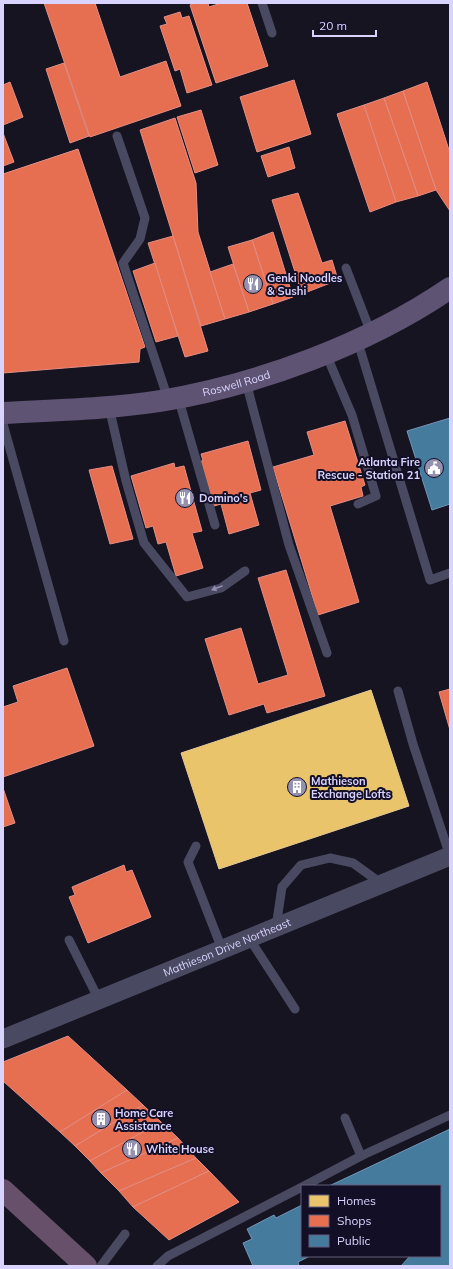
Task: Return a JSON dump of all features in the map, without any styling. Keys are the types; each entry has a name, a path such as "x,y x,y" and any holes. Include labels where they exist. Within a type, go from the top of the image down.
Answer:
{"highway":[{"path":"3,1190 86,1266"}],"main road":[{"name":"Roswell Road","path":"3,412 109,407 173,398 246,382 326,354 364,336 450,288"}],"street":[{"name":"Mathieson Drive Northeast","path":"3,1039 450,856"}],"lane":[{"path":"262,3 272,33"},
{"path":"117,136 145,218 140,239 123,263 173,398 215,525"},
{"path":"346,268 430,580 450,573"},
{"path":"326,354 352,415 376,496 358,504"},
{"path":"246,382 289,545 327,653"},
{"path":"109,407 126,481 144,543 187,597 221,588 245,571"},
{"path":"3,424 64,641"},
{"path":"398,692 413,744 450,856"},
{"path":"196,846 188,862 222,949"},
{"path":"276,927 282,887 301,865 330,858 352,863 382,884"},
{"path":"249,938 295,1009"},
{"path":"69,940 99,1000"},
{"path":"305,1185 361,1156 450,1115"},
{"path":"345,1118 361,1156"},
{"path":"157,1266 168,1256 301,1187"},
{"path":"101,1266 125,1234"}],"building: Homes":[{"name":"Mathieson Exchange Lofts","path":"371,690 409,806 219,869 181,753"}],"building: Shops":[{"path":"44,3 95,3 120,77 166,61 181,106 90,137"},
{"path":"195,3 208,3 209,7 221,3 247,3 268,66 216,83 190,5"},
{"path":"180,12 182,18 189,16 212,85 187,93 180,69 175,71 160,26 167,24 164,17"},
{"path":"64,63 89,136 70,143 46,69"},
{"path":"294,80 311,134 257,152 240,97"},
{"path":"10,82 23,117 3,125 3,85"},
{"path":"427,82 450,153 450,211 436,190 403,91"},
{"path":"403,91 436,190 418,196 384,98"},
{"path":"384,98 418,196 396,202 364,105"},
{"path":"364,105 396,202 370,212 337,114"},
{"path":"201,110 218,165 195,173 177,117"},
{"path":"175,118 196,183 198,232 225,319 201,326 140,130"},
{"path":"3,133 14,162 3,166"},
{"path":"289,147 295,168 268,177 261,156"},
{"path":"78,149 145,347 140,349 139,362 3,373 3,174"},
{"path":"298,193 322,263 332,260 338,280 302,294 272,200"},
{"path":"273,232 293,297 273,304 252,240"},
{"path":"173,236 208,351 185,357 148,243"},
{"name":"Genki Noodles & Sushi","path":"252,240 273,304 249,312 228,247"},
{"path":"155,263 178,336 156,342 133,271"},
{"path":"233,264 249,312 225,319 210,272"},
{"path":"345,421 365,485 361,487 363,496 330,506 359,602 318,615 273,467 314,455 307,432"},
{"path":"248,441 261,490 250,493 259,525 229,534 221,504 214,506 201,461 203,461 201,454"},
{"path":"174,463 175,468 184,466 202,531 192,533 203,568 176,576 166,542 158,544 153,526 146,528 131,476"},
{"path":"112,466 133,539 110,544 89,470"},
{"path":"286,570 325,696 267,713 264,704 229,715 205,639 241,628 258,684 288,675 258,578"},
{"path":"67,668 94,746 3,777 3,707 18,702 13,686"},
{"path":"450,689 450,730 439,692"},
{"path":"3,788 15,823 3,827"},
{"path":"124,865 126,872 132,870 151,917 88,943 69,897 75,895 72,887"},
{"path":"68,1036 127,1090 60,1132 3,1081 3,1062"},
{"name":"Home Care Assistance","path":"127,1090 143,1105 75,1146 60,1132"},
{"path":"143,1105 161,1122 90,1161 75,1146"},
{"name":"White House","path":"161,1122 178,1138 101,1173 90,1161"},
{"path":"178,1138 196,1158 119,1191 101,1173"},
{"path":"196,1158 209,1171 133,1207 119,1191"},
{"path":"209,1171 239,1202 169,1240 133,1207"}],"building: Public":[{"name":"Atlanta Fire Rescue - Station 21","path":"450,418 450,504 432,510 407,431"},
{"path":"450,1129 450,1266 401,1266 409,1257 441,1257 441,1185 331,1185"},
{"path":"301,1206 301,1257 308,1257 298,1262 299,1266 253,1266 243,1243 252,1239 247,1229 274,1215 276,1218"}],"place":[{"name":"Genki Noodles & Sushi","path":"253,284"},
{"name":"Atlanta Fire Rescue - Station 21","path":"434,468"},
{"name":"Domino's","path":"185,498"},
{"name":"Mathieson Exchange Lofts","path":"297,787"},
{"name":"Home Care Assistance","path":"101,1119"},
{"name":"White House","path":"132,1149"}]}
